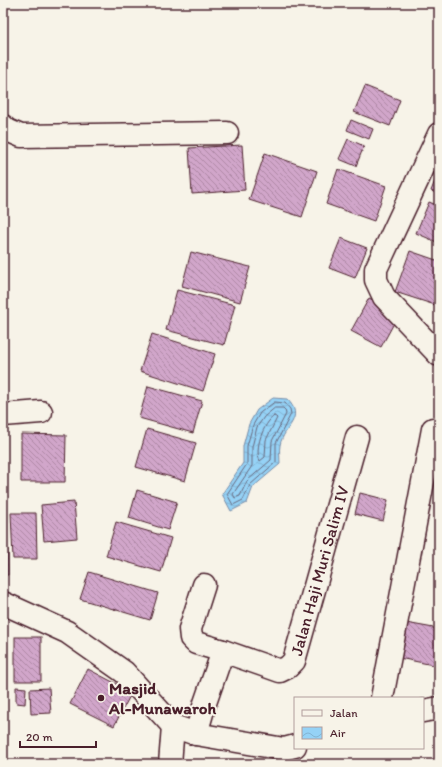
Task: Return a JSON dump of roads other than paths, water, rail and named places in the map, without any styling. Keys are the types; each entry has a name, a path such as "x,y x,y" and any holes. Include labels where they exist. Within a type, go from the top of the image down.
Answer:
{"street":[{"path":"3,126 7,130 21,136 227,133"},
{"path":"439,134 376,269 376,280 384,297 439,355"},
{"path":"3,416 41,412"},
{"path":"382,697 433,429"},
{"name":"Jalan Haji Muri Salim IV","path":"223,652 280,671 288,667 294,661 357,437"},
{"path":"196,734 223,652 196,643 191,638 190,629 204,585"},
{"path":"3,604 67,632 124,672 173,726 196,734 284,749 294,746"},
{"path":"424,711 439,708"},
{"path":"170,764 173,726"}],"water":[{"path":"273,398 287,399 294,412 292,422 282,438 280,445 280,464 253,487 247,503 231,511 222,494 243,463 243,446 249,424 257,410"}],"place":[{"name":"Masjid Al-Munawaroh","path":"101,698"}]}
